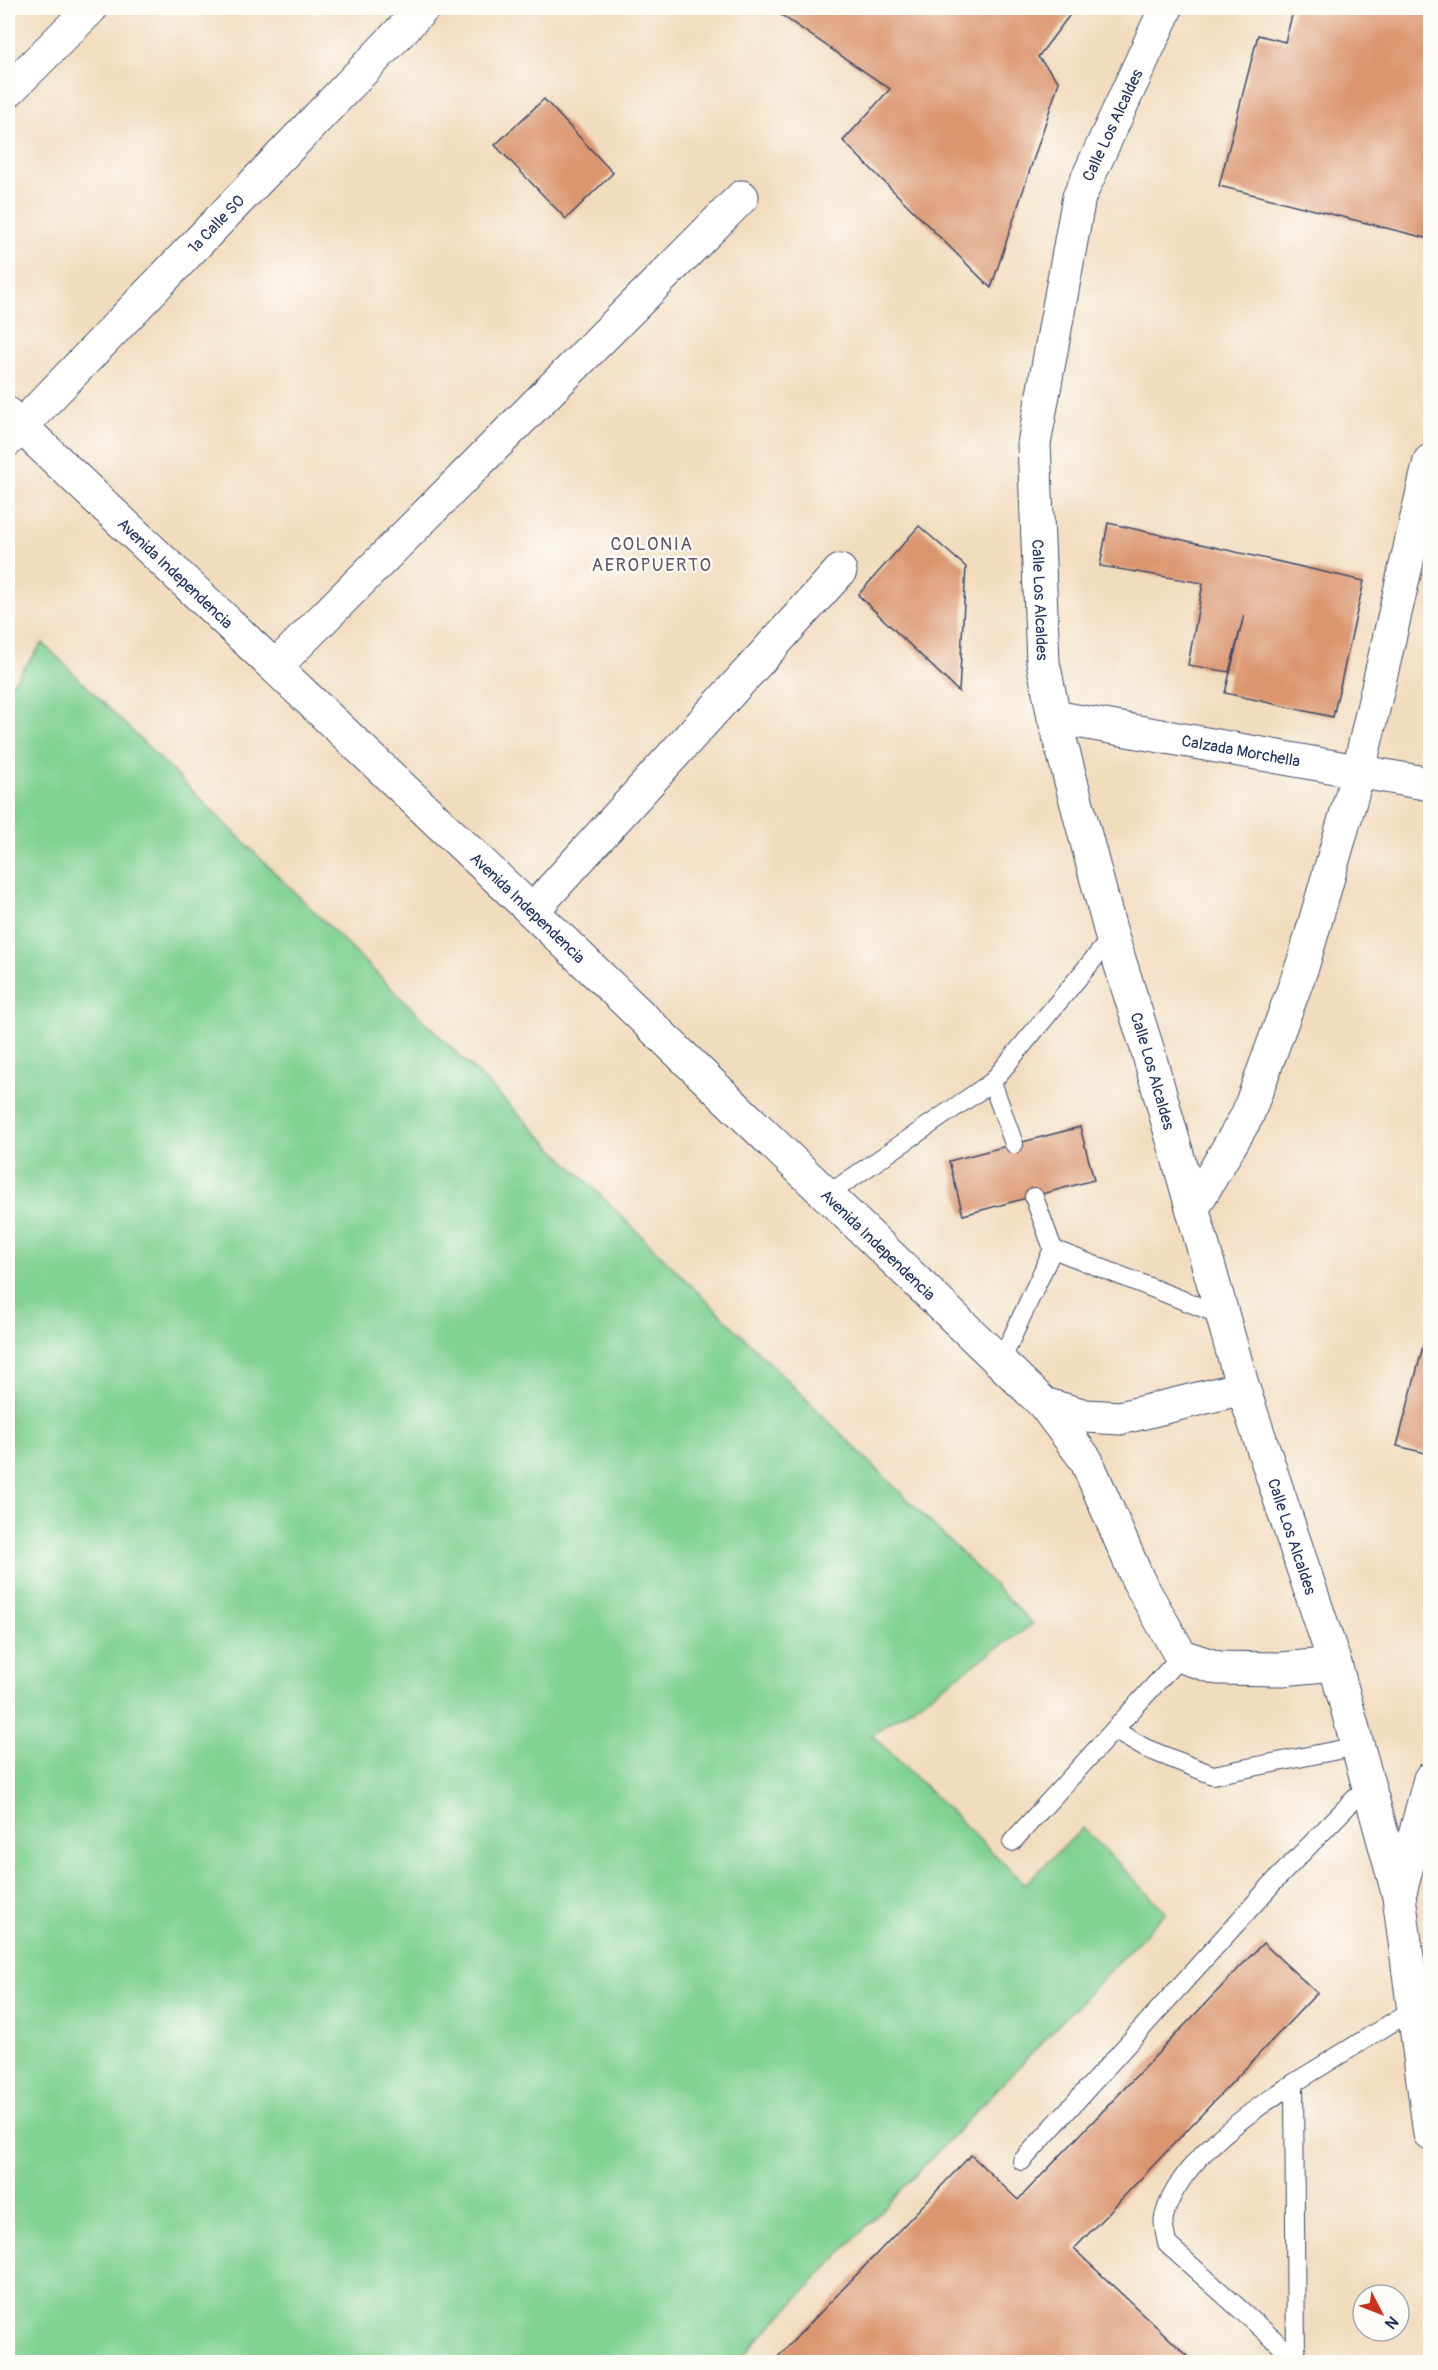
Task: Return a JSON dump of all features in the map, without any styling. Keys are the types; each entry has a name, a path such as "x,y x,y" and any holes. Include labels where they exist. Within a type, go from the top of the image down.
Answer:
{"street":[{"path":"8,91 91,8"},
{"name":"1a Calle SO","path":"12,427 423,8"},
{"name":"Calle Los Alcaldes","path":"1166,8 1079,197 1034,444 1043,662 1054,717 1112,937 1193,1208 1243,1388 1335,1664 1399,1896 1431,2134"},
{"path":"275,667 742,197"},
{"name":"Avenida Independencia","path":"12,427 275,667 1044,1404 1086,1460 1138,1580 1159,1621 1181,1656"},
{"path":"1193,1208 1247,1116 1303,964 1359,770 1431,461"},
{"path":"532,911 840,572"},
{"name":"Calzada Morchella","path":"1054,717 1431,784"},
{"name":"Avenida Independencia","path":"1044,1404 1086,1416 1120,1418 1243,1388"},
{"path":"1181,1656 1218,1668 1282,1669 1335,1664"},
{"path":"1399,1896 1431,1779"}],"lane":[{"path":"827,1195 992,1082 1112,937"},
{"path":"992,1082 1014,1144"},
{"path":"1001,1361 1053,1249 1034,1197"},
{"path":"1053,1249 1223,1316"},
{"path":"1012,1842 1181,1656"},
{"path":"1114,1730 1156,1753 1213,1775 1358,1746"},
{"path":"1022,2161 1272,1884 1368,1785"},
{"path":"1297,2361 1167,2244 1163,2219 1174,2188 1203,2156 1260,2106 1414,2008"},
{"path":"1294,2083 1297,2361"}],"green space":[{"path":"43,643 1033,1624 872,1735 1025,1884 1083,1828 1166,1912 737,2362 8,2362 8,689"}],"building":[{"path":"771,8 1075,8 1038,57 1059,82 991,288 843,141 890,89"},
{"path":"1294,8 1430,8 1430,239 1219,186 1258,35 1285,42"},
{"path":"544,99 613,173 566,219 495,145"},
{"path":"1108,523 1364,581 1333,717 1225,693 1244,615 1229,672 1188,665 1203,583 1100,566"},
{"path":"919,526 966,567 959,692 858,595"},
{"path":"1080,1127 1094,1180 963,1215 949,1161"},
{"path":"1430,1320 1430,1454 1397,1446"},
{"path":"1263,1943 1317,1993 1074,2249 1194,2362 773,2362 971,2155 1018,2200"}],"district":[{"name":"COLONIA AEROPUERTO","path":"652,554"}]}
